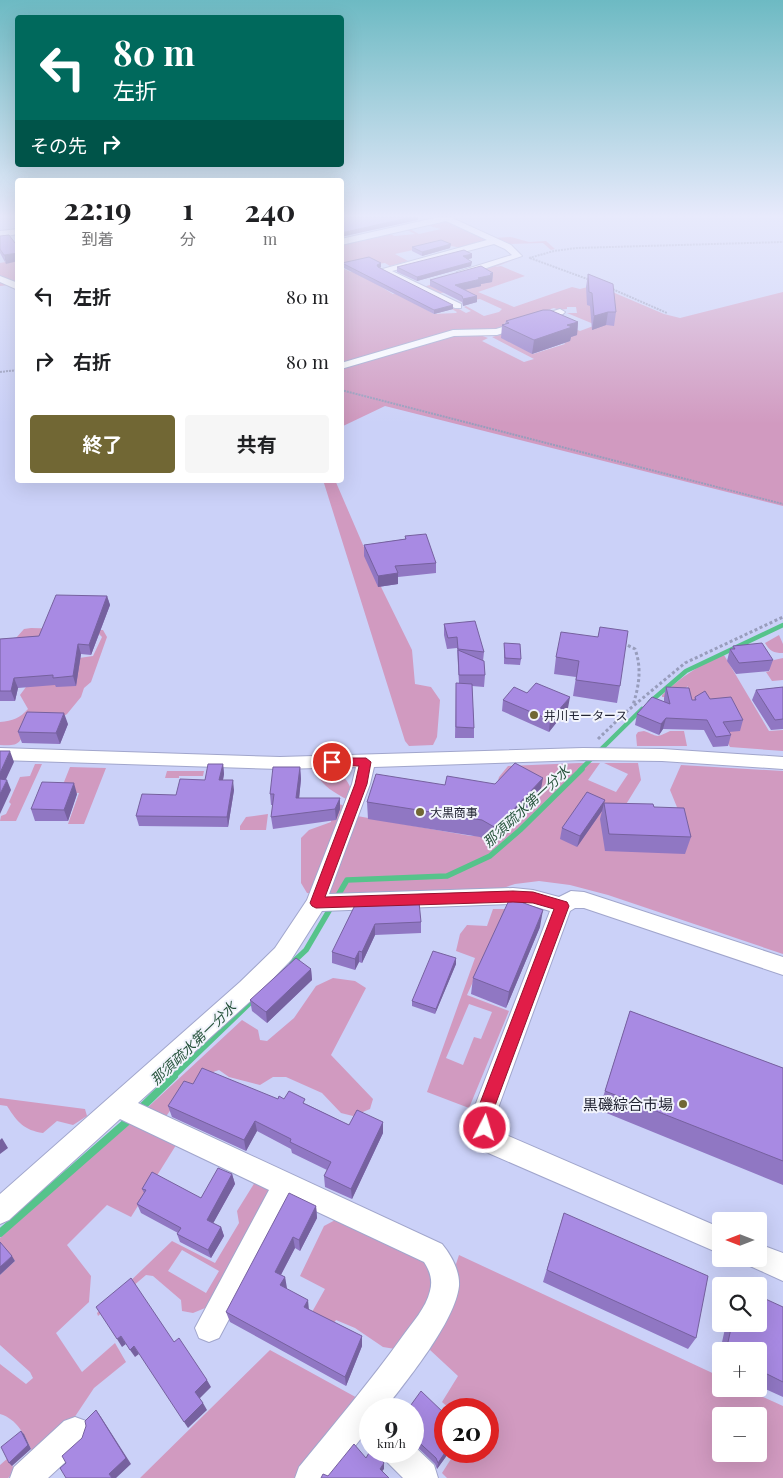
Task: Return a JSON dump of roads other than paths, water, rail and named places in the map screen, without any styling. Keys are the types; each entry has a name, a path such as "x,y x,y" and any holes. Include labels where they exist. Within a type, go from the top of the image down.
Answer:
{"street":[{"path":"416,286 458,306"},
{"path":"344,365 453,333 497,332 560,312"},
{"path":"0,754 208,762 366,762 583,754 662,755 783,763"},
{"path":"0,1211 248,989 283,954 316,903 361,784 366,762"},
{"path":"316,903 513,896 533,898 562,906"},
{"path":"712,1237 495,1143 485,1128 485,1111 562,906 571,899 584,900 783,966"},
{"path":"118,1106 432,1253 440,1261 445,1275 444,1291 434,1315 379,1398"},
{"path":"209,1328 286,1184"},
{"path":"768,1261 783,1267"},
{"path":"310,1478 359,1425"},
{"path":"25,1478 75,1432"},
{"path":"410,1463 423,1476"}],"waterway":[{"name":"那須疏水第一分水","path":"650,702 686,671 783,625"},
{"name":"那須疏水第一分水","path":"580,770 642,709"},
{"name":"那須疏水第一分水","path":"292,963 306,950 347,880 447,876 490,856 520,830 582,769"},
{"name":"那須疏水第一分水","path":"173,1077 255,998"},
{"name":"那須疏水第一分水","path":"139,1110 174,1076"},
{"name":"那須疏水第一分水","path":"0,1233 131,1118"}],"place":[{"name":"井川モータース","path":"534,715"},
{"name":"大黒商事","path":"420,812"},
{"name":"黒磯綜合市場","path":"683,1104"}]}
